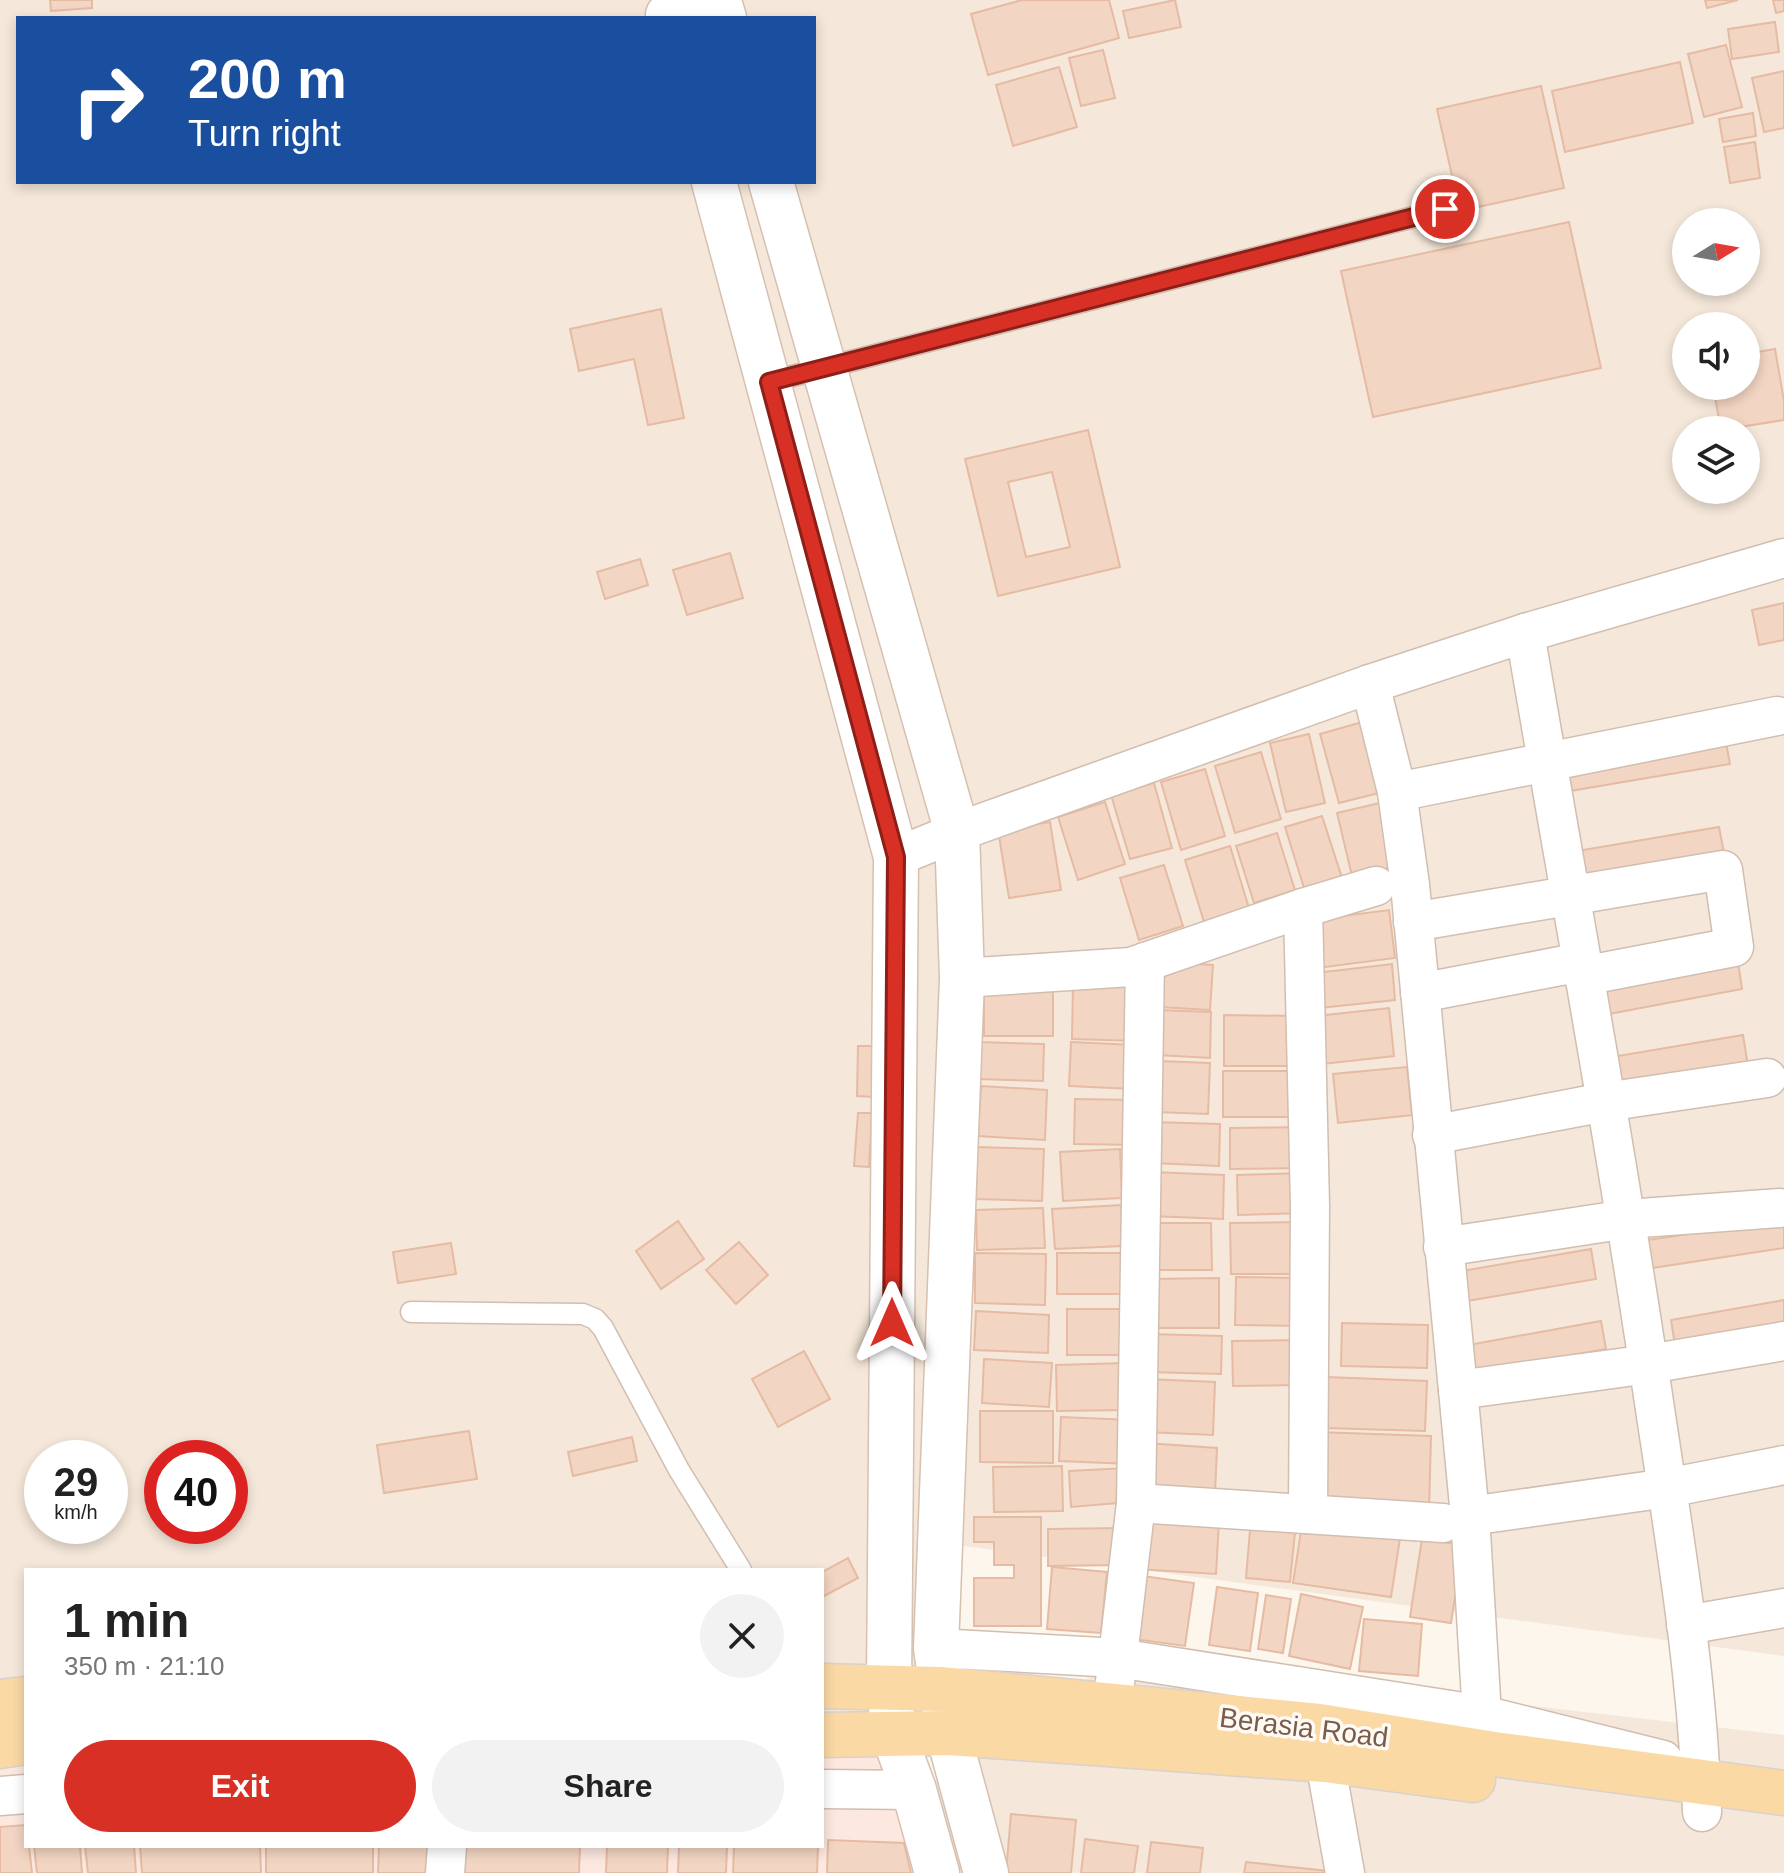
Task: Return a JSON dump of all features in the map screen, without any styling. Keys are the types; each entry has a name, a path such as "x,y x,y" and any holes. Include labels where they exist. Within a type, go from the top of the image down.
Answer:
{"main road":[{"name":"Berasia Road","path":"824,1686 889,1686 938,1668 1110,1725"},
{"path":"0,1702 24,1699"},
{"name":"Berasia Road","path":"824,1735 894,1736 1110,1725 1494,1754 1701,1788 1784,1793"},
{"path":"0,1746 24,1742"},
{"name":"Berasia Road","path":"1701,1788 1784,1823"}],"street":[{"path":"668,16 686,0"},
{"path":"708,0 721,8 723,16"},
{"path":"715,184 896,857 889,1686 894,1736 914,1790 937,1873"},
{"path":"772,184 957,832 962,978 938,1668 948,1733 986,1873"},
{"path":"896,857 957,832 1370,684 1525,633 1784,558"},
{"path":"938,1668 1118,1658 1482,1715 1701,1788 1686,1625 1627,1219 1525,633"},
{"path":"1370,684 1397,792 1413,922 1458,1390 1456,1519 1482,1715"},
{"path":"1397,792 1777,716"},
{"path":"1413,922 1723,870 1734,947 1420,993"},
{"path":"962,978 1131,967 1376,886"},
{"path":"1303,908 1310,1206 1308,1514"},
{"path":"1110,1725 1136,1503 1145,962"},
{"path":"1432,1135 1605,1102 1767,1078"},
{"path":"1443,1247 1627,1219 1780,1208"},
{"path":"1458,1390 1649,1364 1784,1341"},
{"path":"1136,1503 1456,1519 1667,1488 1784,1465"},
{"path":"1686,1625 1784,1608"},
{"path":"1322,1743 1345,1873"},
{"path":"824,1789 914,1790"},
{"path":"0,1796 24,1794"},
{"path":"445,1873 447,1848"}],"lane":[{"path":"769,382 1445,209"},
{"path":"411,1312 583,1314 595,1319 603,1328 679,1470 740,1568"}],"shaded area":[{"path":"0,0 1784,0 1784,1656 942,1543 938,1714 899,1716 918,1791 1118,1658 1784,1735 1784,1873 0,1873"},
{"path":"937,1718 894,1803 911,1873 0,1873 0,1755 24,1754 24,1848 824,1848 824,1722"}],"building":[{"path":"50,0 92,0 92,8 51,11"},
{"path":"1022,0 1109,0 1119,38 988,75 971,14"},
{"path":"1175,0 1181,27 1129,38 1123,11"},
{"path":"1705,0 1738,0 1707,8"},
{"path":"1773,0 1784,0 1784,11 1776,13"},
{"path":"1775,22 1779,52 1732,59 1728,29"},
{"path":"1726,45 1742,107 1704,117 1688,54"},
{"path":"1103,50 1115,98 1081,106 1069,58"},
{"path":"1680,62 1693,123 1565,152 1552,91"},
{"path":"1059,67 1077,127 1013,146 996,85"},
{"path":"1784,71 1784,128 1764,132 1752,78"},
{"path":"1541,86 1564,188 1460,211 1437,109"},
{"path":"1753,113 1756,136 1723,142 1719,119"},
{"path":"1755,142 1760,178 1730,183 1724,147"},
{"path":"1569,222 1601,368 1373,417 1341,271"},
{"path":"661,309 684,418 648,425 634,359 579,371 570,329"},
{"path":"1775,349 1784,420 1760,424 1760,416 1718,416 1716,400 1760,400 1760,352"},
{"path":"1088,430 1120,567 998,596 965,459","holes":["1052,472 1070,547 1026,557 1008,482"]},
{"path":"730,553 743,598 687,615 673,570"},
{"path":"640,559 648,585 605,599 597,572"},
{"path":"1784,603 1784,640 1759,645 1752,610"},
{"path":"1373,719 1391,790 1339,803 1320,734"},
{"path":"1309,734 1325,803 1286,812 1270,743"},
{"path":"1725,737 1730,764 1564,792 1560,765"},
{"path":"1261,752 1281,819 1235,833 1215,766"},
{"path":"1205,769 1225,836 1181,850 1161,782"},
{"path":"1154,783 1172,848 1130,859 1111,795"},
{"path":"1388,801 1388,868 1353,880 1337,813"},
{"path":"1105,802 1125,864 1078,880 1058,817"},
{"path":"1322,816 1342,878 1305,891 1285,827"},
{"path":"1050,822 1061,890 1009,898 998,830"},
{"path":"1719,827 1724,853 1581,877 1577,851"},
{"path":"1277,833 1295,890 1254,903 1236,846"},
{"path":"1230,846 1249,908 1204,922 1185,860"},
{"path":"1164,865 1183,926 1139,940 1120,878"},
{"path":"1389,910 1395,958 1318,968 1312,920"},
{"path":"1161,962 1213,965 1210,1010 1159,1007"},
{"path":"1738,962 1742,989 1598,1016 1593,989"},
{"path":"1392,964 1395,1000 1320,1008 1316,973"},
{"path":"984,983 1053,983 1053,1036 984,1036"},
{"path":"1073,983 1137,985 1136,1041 1072,1039"},
{"path":"1389,1008 1394,1056 1323,1064 1317,1016"},
{"path":"1159,1010 1211,1012 1210,1058 1158,1055"},
{"path":"1224,1015 1299,1016 1299,1066 1224,1066"},
{"path":"1743,1035 1748,1066 1611,1089 1606,1058"},
{"path":"978,1042 1044,1044 1043,1081 977,1079"},
{"path":"1071,1042 1135,1045 1133,1089 1069,1086"},
{"path":"858,1046 877,1046 876,1097 857,1096"},
{"path":"1158,1061 1210,1063 1208,1114 1156,1112"},
{"path":"1407,1067 1412,1115 1338,1123 1333,1074"},
{"path":"1223,1071 1303,1071 1304,1117 1223,1117"},
{"path":"981,1086 1047,1090 1045,1140 978,1136"},
{"path":"1075,1099 1138,1100 1138,1145 1074,1144"},
{"path":"858,1113 872,1113 869,1167 854,1166"},
{"path":"1153,1122 1220,1124 1219,1166 1152,1163"},
{"path":"1307,1127 1307,1168 1230,1169 1230,1128"},
{"path":"977,1147 1044,1149 1042,1201 976,1199"},
{"path":"1120,1149 1122,1198 1063,1201 1060,1152"},
{"path":"1153,1172 1224,1175 1223,1219 1151,1216"},
{"path":"1305,1173 1306,1213 1238,1215 1237,1175"},
{"path":"1121,1205 1123,1246 1055,1249 1052,1209"},
{"path":"1043,1208 1045,1248 977,1250 976,1210"},
{"path":"1784,1220 1784,1248 1639,1270 1634,1242"},
{"path":"678,1221 704,1259 661,1289 636,1251"},
{"path":"1301,1222 1302,1274 1231,1274 1230,1223"},
{"path":"1151,1223 1211,1223 1212,1270 1151,1270"},
{"path":"739,1242 768,1275 736,1304 706,1270"},
{"path":"451,1243 456,1274 398,1283 393,1252"},
{"path":"1591,1249 1596,1279 1461,1302 1456,1272"},
{"path":"975,1253 1046,1254 1045,1305 975,1303"},
{"path":"1057,1253 1126,1253 1126,1294 1057,1294"},
{"path":"1236,1277 1300,1278 1299,1326 1235,1325"},
{"path":"1219,1278 1219,1328 1149,1328 1149,1279"},
{"path":"1784,1300 1784,1325 1675,1345 1671,1320"},
{"path":"1067,1309 1129,1309 1129,1355 1067,1355"},
{"path":"976,1311 1049,1315 1048,1353 974,1350"},
{"path":"1601,1321 1606,1349 1468,1374 1463,1346"},
{"path":"1342,1323 1428,1325 1427,1368 1341,1366"},
{"path":"1149,1334 1222,1336 1221,1374 1148,1372"},
{"path":"1297,1340 1297,1385 1233,1386 1232,1341"},
{"path":"804,1351 830,1399 778,1427 752,1379"},
{"path":"984,1359 1052,1363 1049,1407 982,1403"},
{"path":"1126,1363 1127,1410 1057,1411 1056,1365"},
{"path":"1326,1377 1427,1381 1425,1431 1324,1428"},
{"path":"1147,1379 1215,1382 1213,1435 1145,1432"},
{"path":"980,1411 1053,1411 1053,1463 980,1462"},
{"path":"1061,1417 1131,1420 1130,1464 1059,1461"},
{"path":"469,1431 477,1479 384,1493 377,1445"},
{"path":"1317,1432 1431,1436 1429,1510 1315,1506"},
{"path":"632,1437 637,1461 573,1476 568,1452"},
{"path":"1146,1443 1217,1448 1215,1494 1144,1490"},
{"path":"1062,1466 1063,1511 994,1512 993,1467"},
{"path":"1127,1468 1130,1502 1071,1507 1069,1471"},
{"path":"1140,1516 1219,1521 1216,1574 1137,1569"},
{"path":"974,1517 1041,1517 1041,1626 974,1626 974,1578 1014,1578 1014,1565 994,1565 994,1542 974,1542"},
{"path":"1251,1518 1296,1522 1290,1582 1246,1578"},
{"path":"1303,1518 1401,1532 1391,1597 1293,1583"},
{"path":"1121,1528 1122,1565 1048,1566 1048,1529"},
{"path":"1422,1539 1463,1545 1451,1623 1410,1617"},
{"path":"848,1558 858,1578 824,1596 824,1571"},
{"path":"1052,1567 1107,1572 1101,1633 1047,1629"},
{"path":"1135,1575 1194,1583 1185,1646 1126,1638"},
{"path":"1217,1587 1258,1593 1250,1651 1209,1645"},
{"path":"1301,1594 1363,1607 1350,1669 1289,1656"},
{"path":"1266,1595 1291,1599 1283,1653 1258,1649"},
{"path":"1364,1619 1422,1624 1418,1676 1359,1671"},
{"path":"1011,1814 1076,1820 1071,1873 1006,1873"},
{"path":"24,1825 24,1848 29,1848 32,1873 0,1873 0,1827"},
{"path":"1085,1839 1138,1846 1134,1873 1081,1873"},
{"path":"828,1840 904,1843 911,1873 827,1873"},
{"path":"1151,1842 1203,1848 1200,1873 1147,1873"},
{"path":"34,1848 80,1848 82,1873 37,1873"},
{"path":"85,1848 134,1848 136,1873 88,1873"},
{"path":"140,1848 260,1848 261,1873 142,1873"},
{"path":"266,1848 373,1848 373,1873 266,1873"},
{"path":"379,1848 440,1848 440,1873 378,1873"},
{"path":"457,1848 580,1848 579,1873 456,1873"},
{"path":"607,1848 668,1848 667,1873 606,1873"},
{"path":"679,1848 727,1848 726,1873 678,1873"},
{"path":"734,1848 818,1848 817,1873 733,1873"},
{"path":"1246,1862 1328,1871 1328,1873 1244,1873"}],"route":[{"path":"892,1323 896,857 769,382 1445,209"}]}
